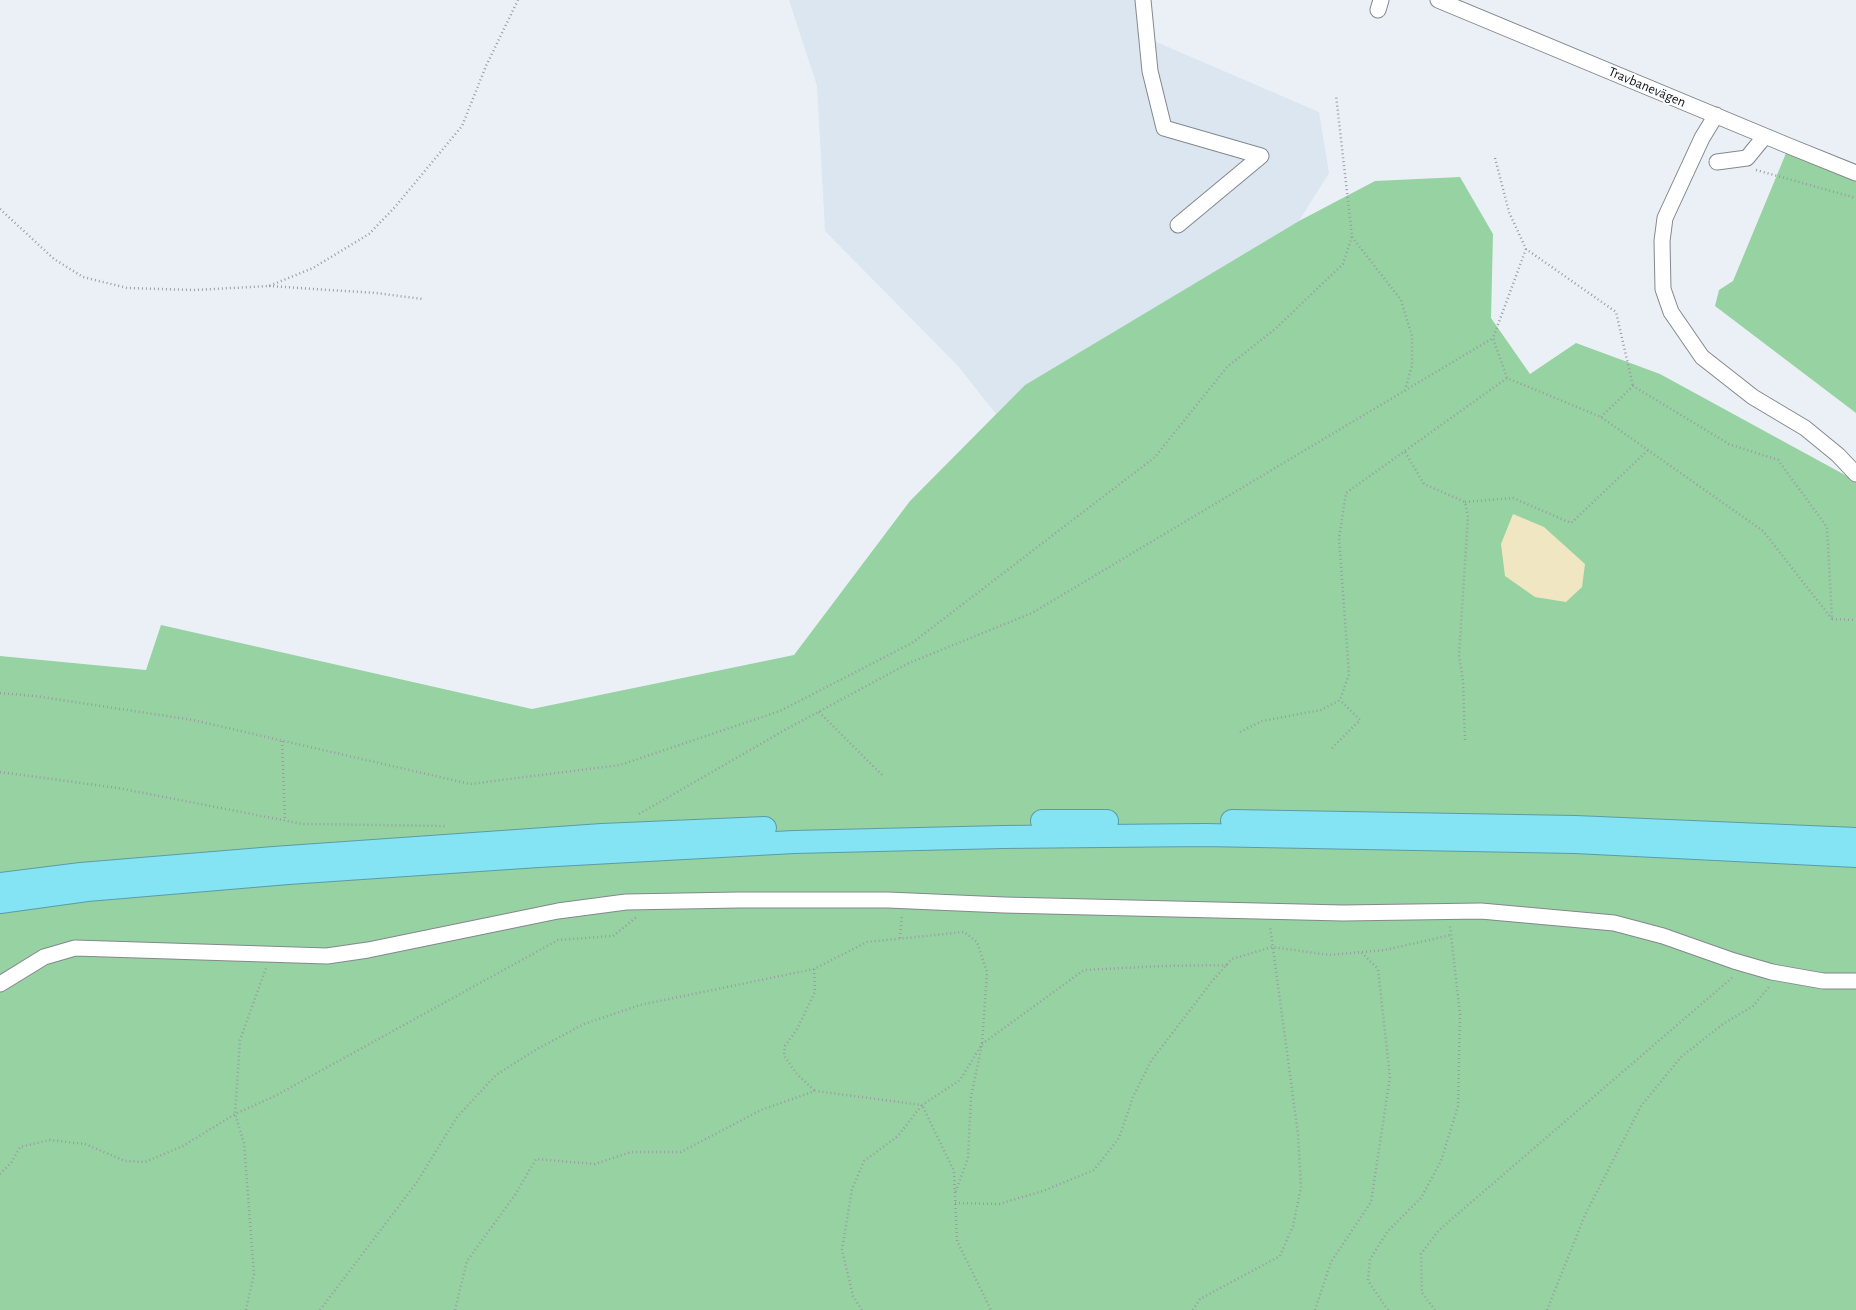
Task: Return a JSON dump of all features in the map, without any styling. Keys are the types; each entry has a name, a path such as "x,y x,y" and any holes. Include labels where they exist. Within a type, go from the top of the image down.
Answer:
{"highway":[{"path":"0,884 81,874 158,867 438,846 602,835 892,824 1103,821 1410,823 1575,827 1856,839"},
{"path":"0,902 87,890 288,873 538,856 856,840 1003,837 1204,836 1575,842 1856,856"}],"street":[{"path":"1143,0 1150,71 1164,128 1261,156 1178,225"},
{"name":"Travbanevägen","path":"1438,0 1716,116 1856,172"},
{"path":"1716,116 1702,138 1666,218 1662,241 1663,289 1671,312 1702,357 1754,397 1805,428 1838,455 1856,474"},
{"path":"1716,162 1747,158 1765,136"},
{"path":"0,984 44,957 75,948 327,956 368,950 558,911 626,902 739,900 904,901 1004,905 1343,913 1481,911 1614,923 1663,936 1747,965 1780,974 1823,981 1856,981"}],"path":[{"path":"269,286 313,268 369,234 395,207 462,126 486,66 518,0"},
{"path":"0,693 35,696 193,720 470,784 620,765 780,711 912,643 1155,456 1227,367 1275,329 1343,264 1352,236 1336,95"},
{"path":"1495,158 1509,212 1526,249 1616,312 1633,386 1729,444 1778,460 1827,527 1832,619"},
{"path":"1751,169 1856,198"},
{"path":"0,209 54,259 83,277 126,288 195,290 269,286 376,293 423,298"},
{"path":"1352,236 1401,300 1412,336 1412,366 1405,390"},
{"path":"1526,249 1494,338 1507,378 1601,417 1763,531 1832,619 1856,620"},
{"path":"636,816 819,712 909,663 1032,613 1494,338"},
{"path":"1240,732 1262,721 1321,710 1340,700 1349,674 1339,538 1346,493 1507,378"},
{"path":"1601,417 1633,386"},
{"path":"1405,452 1424,484 1465,502 1513,498 1571,523 1648,450"},
{"path":"1465,502 1468,517 1458,655 1463,681 1465,742"},
{"path":"1332,748 1360,720 1340,700"},
{"path":"819,712 884,777"},
{"path":"282,740 285,820"},
{"path":"0,772 118,788 303,824 452,826"},
{"path":"900,938 904,901"},
{"path":"0,1174 11,1163 20,1147 50,1140 86,1144 125,1161 145,1162 183,1146 235,1114 275,1096 558,940 613,936 637,918 650,902"},
{"path":"1193,1310 1200,1299 1280,1256 1293,1226 1301,1187 1298,1134 1268,911"},
{"path":"320,1310 417,1182 457,1117 496,1075 537,1049 584,1024 640,1004 814,969 867,942 964,932 977,942 987,972 982,1044 971,1097 968,1158 955,1193"},
{"path":"955,1203 999,1204 1043,1191 1094,1170 1119,1138 1134,1097 1151,1061 1232,959 1272,947 1330,955 1385,950 1451,935 1460,1014 1458,1106 1441,1161 1421,1198 1388,1231 1370,1259 1368,1281 1388,1310"},
{"path":"1315,1310 1331,1262 1371,1202 1390,1076 1378,969 1361,952"},
{"path":"246,1310 254,1274 244,1143 235,1114 240,1040 271,954"},
{"path":"862,1310 852,1296 842,1250 852,1189 864,1161 898,1136 922,1105 960,1080 982,1044 1084,970 1162,966 1227,965"},
{"path":"1435,1310 1422,1293 1421,1254 1439,1230 1747,965"},
{"path":"814,969 815,992 797,1029 785,1046 784,1056 797,1074 815,1091"},
{"path":"1547,1310 1585,1215 1641,1106 1681,1057 1723,1024 1753,1006 1780,974"},
{"path":"455,1310 467,1261 515,1195 536,1158 595,1164 631,1152 681,1152 761,1110 815,1091 922,1105"},
{"path":"922,1105 954,1171 957,1241 991,1310"}],"shaded area":[{"path":"789,0 1142,0 1140,35 1319,112 1329,173 1299,221 1025,385 996,414 958,366 825,231 817,86"}],"green space":[{"path":"1789,146 1856,173 1856,413 1715,306 1719,290 1733,281"},
{"path":"1460,177 1493,234 1491,318 1530,374 1576,343 1660,374 1856,481 1856,1310 0,1310 0,656 146,670 161,625 532,709 794,655 910,501 1025,385 1299,221 1375,181"}],"sand":[{"path":"1513,514 1544,527 1585,564 1582,587 1566,602 1535,597 1505,576 1501,544"}]}
